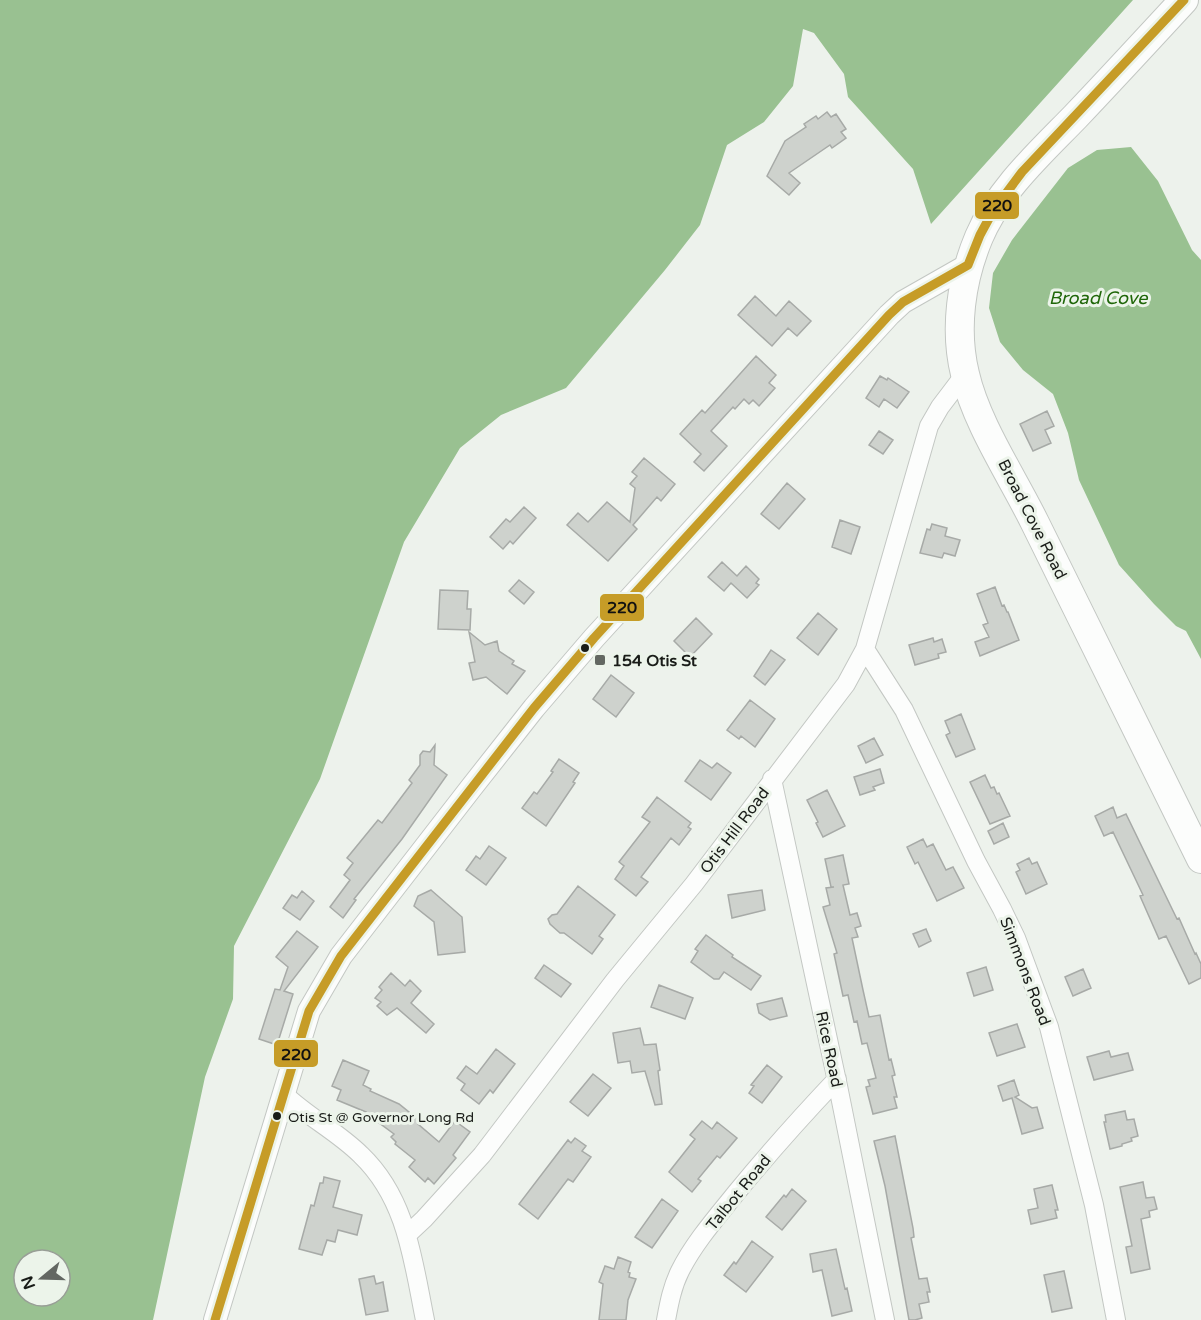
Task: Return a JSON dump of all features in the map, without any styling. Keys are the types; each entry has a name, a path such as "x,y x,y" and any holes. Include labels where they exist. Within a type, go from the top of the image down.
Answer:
{"main road":[{"name":"Broad Cove Road","path":"1184,0 1022,172 993,211 968,265 960,306 960,337 964,374 975,406 1035,522 1201,860"}],"street":[{"path":"215,1320 309,1011 341,956 534,708 594,638 889,315 903,302 968,265"},
{"name":"Otis Hill Road","path":"408,1234 482,1155 846,684 865,649 929,426 964,374"},
{"name":"Simmons Road","path":"865,649 904,710 976,861 1016,938 1041,1002 1094,1205 1116,1320"},
{"name":"Rice Road","path":"772,779 837,1079 885,1320"},
{"name":"Talbot Road","path":"666,1320 679,1273 692,1250 768,1155 837,1079"},
{"path":"285,1095 363,1156 380,1177 408,1234 425,1320"}],"water":[{"path":"0,0 1133,0 931,224 913,169 848,97 844,74 814,33 803,29 793,86 764,122 727,145 700,225 665,270 566,388 501,415 460,448 404,542 320,779 234,946 233,999 205,1077 153,1320 0,1320"},
{"name":"Broad Cove","path":"1131,147 1158,181 1192,250 1201,260 1201,659 1186,631 1176,626 1119,565 1079,480 1068,433 1053,394 1023,370 1000,342 989,308 993,273 1012,240 1068,168 1097,150"}],"building":[{"path":"827,112 831,117 836,114 846,129 841,132 846,138 832,148 830,145 789,173 800,183 789,195 767,176 785,141 806,127 804,124 816,116 818,119"},
{"path":"755,296 776,316 789,301 811,321 797,336 788,328 772,346 738,315"},
{"path":"756,356 776,375 769,383 775,388 759,406 753,400 749,404 744,399 735,409 733,407 711,431 727,446 704,471 694,462 701,454 680,434 702,410 705,413"},
{"path":"880,376 887,380 888,378 909,392 897,408 884,399 879,407 866,398"},
{"path":"1047,411 1054,426 1045,430 1051,443 1033,451 1020,424"},
{"path":"879,431 893,440 883,454 869,445"},
{"path":"644,458 675,484 661,501 657,497 633,525 637,529 608,561 567,525 578,513 588,522 607,502 630,522 635,488 630,484 637,476 632,472"},
{"path":"787,483 805,499 779,529 761,514"},
{"path":"524,507 536,518 513,544 510,541 503,549 490,537 506,519 510,522"},
{"path":"840,520 860,527 851,554 832,547"},
{"path":"932,524 947,528 945,536 960,540 955,556 944,553 942,558 920,553 927,529 930,530"},
{"path":"722,562 737,576 746,566 759,579 756,583 759,585 747,598 731,583 724,591 708,577"},
{"path":"519,580 534,592 524,604 509,591"},
{"path":"995,587 1019,640 980,656 975,642 989,637 983,625 988,623 977,594"},
{"path":"440,590 468,591 467,609 471,609 470,630 438,629"},
{"path":"818,613 837,629 818,655 797,638"},
{"path":"696,618 712,634 690,657 674,641"},
{"path":"469,632 485,645 497,641 499,651 514,661 512,664 525,671 507,694 486,677 473,680 469,663 475,662"},
{"path":"933,638 934,642 942,639 946,652 938,654 939,658 915,665 909,645"},
{"path":"771,650 785,660 765,685 754,676"},
{"path":"611,675 634,693 616,717 593,699"},
{"path":"750,700 775,719 755,747 741,736 739,739 727,730"},
{"path":"961,714 975,749 956,757 946,735 950,733 945,721"},
{"path":"874,738 883,755 866,763 858,746"},
{"path":"435,745 434,765 447,775 402,839 354,899 356,900 343,918 330,907 350,880 344,875 353,863 347,858 378,820 382,823 412,783 409,780 420,765 420,755 423,751 430,752"},
{"path":"559,759 579,773 573,782 575,783 546,826 522,808 534,792 537,794 553,772 551,771"},
{"path":"700,760 712,768 717,763 731,773 711,800 685,781"},
{"path":"880,769 884,783 873,787 875,790 860,795 854,777"},
{"path":"985,775 991,788 994,787 997,794 999,793 1010,816 990,824 970,782"},
{"path":"827,790 845,826 823,837 807,800"},
{"path":"657,797 691,823 688,827 691,829 679,845 671,838 641,877 648,882 636,896 615,879 624,866 619,862 650,822 642,817"},
{"path":"1113,807 1117,818 1126,814 1201,964 1201,978 1189,984 1166,936 1159,939 1140,896 1143,895 1113,832 1104,836 1095,816"},
{"path":"1003,823 1009,837 994,844 988,831"},
{"path":"923,839 927,847 933,844 946,870 953,867 964,888 937,901 918,862 915,864 907,847"},
{"path":"489,846 506,858 486,885 466,870 476,856 480,859"},
{"path":"843,855 849,884 843,885 850,915 857,913 861,926 855,928 858,937 852,938 869,1017 880,1015 889,1060 891,1059 895,1075 892,1076 897,1108 873,1114 866,1087 870,1086 868,1080 876,1078 867,1043 862,1044 857,1021 854,1022 848,995 843,996 834,954 837,953 823,907 830,905 826,888 834,887 831,887 825,859"},
{"path":"1029,858 1032,864 1037,862 1047,884 1026,894 1016,872 1020,870 1017,864"},
{"path":"578,886 615,915 599,936 603,939 592,954 564,933 560,933 548,919 557,914"},
{"path":"431,890 462,917 465,952 438,955 434,922 414,906 418,896"},
{"path":"762,890 765,910 732,918 728,895"},
{"path":"302,891 314,901 300,920 283,908 292,895 297,898"},
{"path":"926,929 931,941 919,947 913,934"},
{"path":"297,931 318,947 284,991 293,994 277,1045 259,1039 275,989 280,990 288,967 276,957"},
{"path":"706,935 733,955 732,957 761,976 751,990 724,972 719,979 714,979 691,962 698,951 695,949"},
{"path":"544,965 571,984 561,997 535,978"},
{"path":"986,967 993,990 974,996 967,973"},
{"path":"1083,969 1091,988 1073,996 1065,977"},
{"path":"391,973 405,986 410,980 421,991 411,1003 434,1024 426,1033 397,1008 387,1015 377,1006 381,1002 375,998 382,990 379,987"},
{"path":"659,985 693,998 685,1019 651,1007"},
{"path":"782,998 787,1016 770,1020 759,1013 757,1004"},
{"path":"1017,1024 1025,1047 997,1056 989,1033"},
{"path":"640,1028 644,1045 656,1044 662,1104 655,1105 645,1071 632,1073 630,1061 618,1063 613,1033"},
{"path":"496,1049 515,1064 493,1093 490,1090 479,1104 461,1090 465,1084 457,1078 466,1066 477,1074"},
{"path":"1109,1051 1111,1057 1128,1053 1133,1070 1094,1080 1087,1057"},
{"path":"343,1060 369,1071 363,1085 371,1089 370,1091 399,1104 420,1121 418,1124 439,1142 455,1121 470,1132 453,1155 456,1158 434,1184 428,1178 425,1182 409,1167 415,1160 395,1144 396,1142 391,1137 394,1134 364,1116 366,1112 337,1100 341,1090 332,1086"},
{"path":"767,1065 782,1077 762,1103 749,1093 754,1086 751,1085"},
{"path":"593,1074 611,1088 588,1116 570,1102"},
{"path":"1014,1080 1019,1095 1015,1097 1032,1108 1037,1107 1043,1128 1022,1134 1012,1098 1003,1101 998,1086"},
{"path":"1125,1111 1127,1120 1134,1119 1138,1136 1131,1138 1132,1141 1122,1146 1110,1149 1104,1122 1106,1122 1105,1115"},
{"path":"702,1121 712,1129 717,1122 737,1138 720,1158 717,1156 698,1179 701,1181 692,1192 669,1172 695,1139 690,1135"},
{"path":"895,1136 913,1228 914,1237 911,1238 919,1279 927,1278 930,1292 927,1292 929,1302 919,1304 922,1318 915,1320 909,1320 885,1186 874,1141"},
{"path":"575,1138 586,1146 582,1151 591,1157 573,1182 568,1179 538,1219 519,1204 568,1140 571,1143"},
{"path":"324,1177 340,1181 333,1207 362,1215 357,1235 338,1230 335,1242 327,1240 322,1255 299,1249 311,1205 314,1206 320,1183 323,1183"},
{"path":"1143,1182 1146,1198 1154,1197 1157,1209 1149,1211 1150,1217 1141,1219 1150,1269 1131,1273 1126,1247 1132,1246 1120,1187"},
{"path":"1052,1185 1058,1210 1055,1210 1057,1218 1031,1224 1028,1210 1038,1208 1034,1189"},
{"path":"792,1189 806,1201 782,1230 766,1217"},
{"path":"662,1199 678,1211 652,1248 635,1237"},
{"path":"752,1241 773,1257 746,1292 724,1275 734,1262 736,1264"},
{"path":"836,1249 852,1311 832,1316 822,1270 813,1272 810,1254"},
{"path":"618,1257 631,1262 629,1277 636,1279 628,1300 626,1320 599,1320 603,1284 599,1282 605,1266 614,1269"},
{"path":"1064,1271 1072,1308 1052,1312 1044,1275"},
{"path":"374,1276 376,1284 383,1282 388,1311 366,1315 359,1279"}],"transit line":[{"name":"220","path":"215,1320 309,1011 341,956 534,708 594,638 889,315 903,302 968,265 993,211 1022,172 1184,0"}],"place":[{"name":"154 Otis St","path":"600,660"},
{"name":"Otis St @ Governor Long Rd","path":"277,1116"}]}
